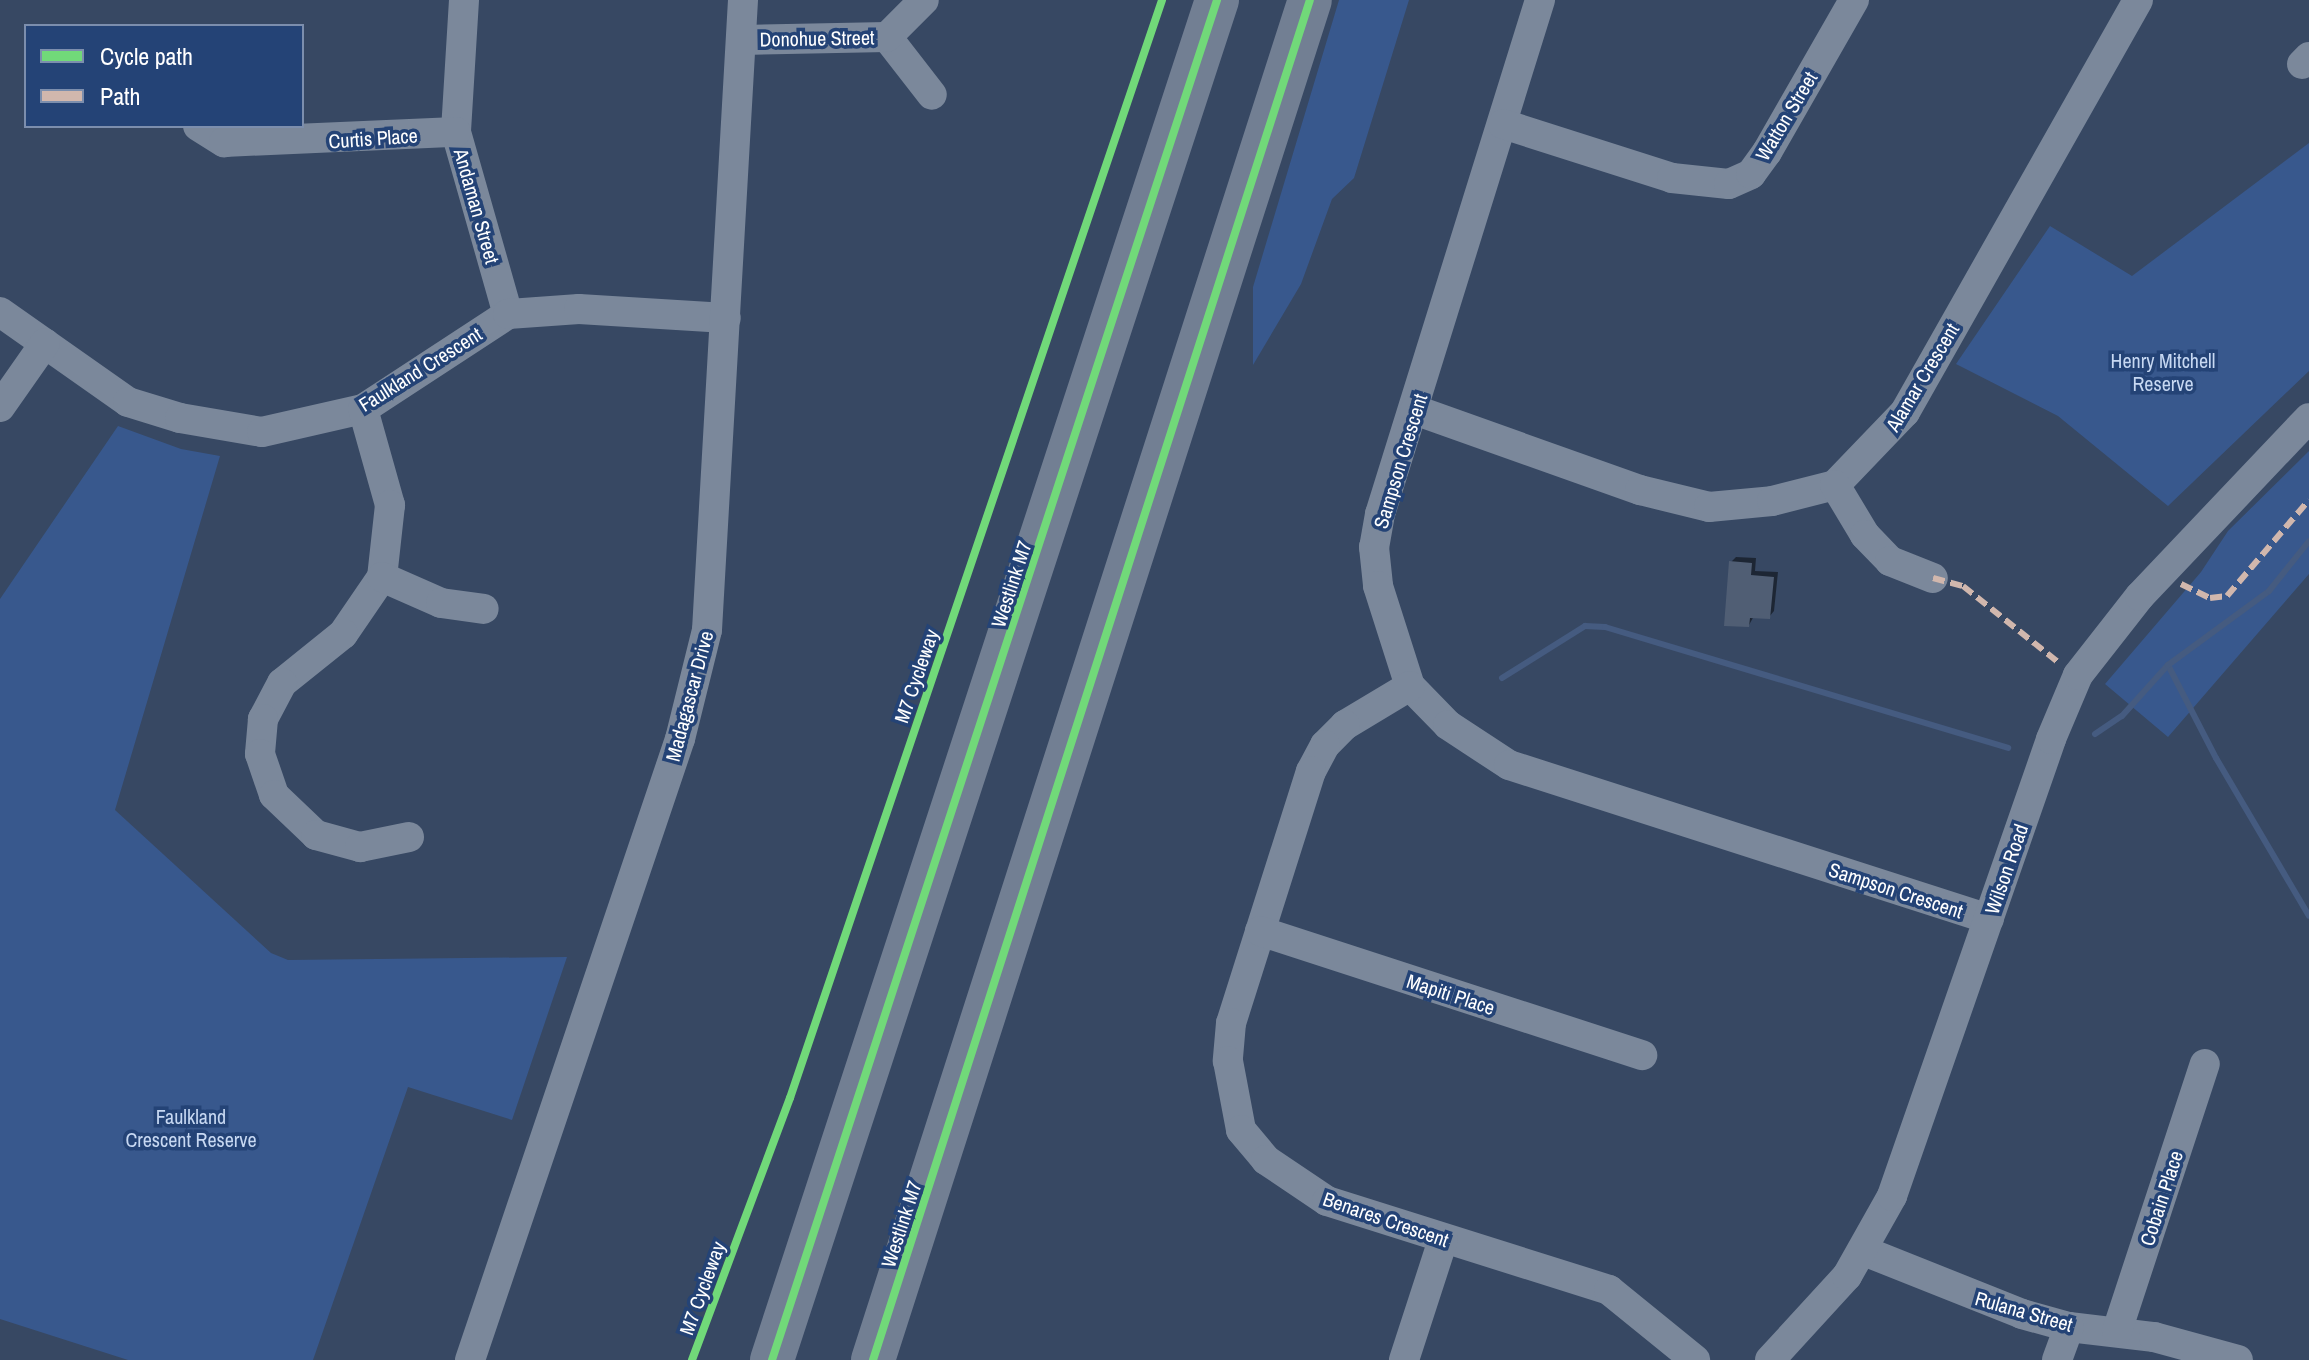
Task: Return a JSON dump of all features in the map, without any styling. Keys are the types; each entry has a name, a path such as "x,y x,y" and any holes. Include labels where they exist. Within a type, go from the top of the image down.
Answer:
{"highway":[{"name":"Westlink M7","path":"772,1360 1217,0"},
{"name":"Westlink M7","path":"873,1360 1310,0"}],"street":[{"name":"Andaman Street","path":"464,0 456,132 508,314"},
{"name":"Madagascar Drive","path":"470,1360 699,671 714,564 743,0"},
{"name":"Donohue Street","path":"742,40 887,37 924,0"},
{"name":"Sampson Crescent","path":"1540,0 1415,410 1389,481 1374,547 1378,586 1410,686 1448,725 1509,765 1989,919"},
{"name":"Watton Street","path":"1503,124 1672,178 1729,184 1751,174 1767,152 1854,0"},
{"name":"Alamar Crescent","path":"1835,485 1905,412 2138,0"},
{"path":"887,37 932,95"},
{"name":"Curtis Place","path":"201,128 224,142 456,132"},
{"name":"Faulkland Crescent","path":"0,312 128,402 180,418 262,432 363,409 508,314 579,309 726,318"},
{"path":"0,407 45,343"},
{"path":"363,409 390,505 382,577 343,634 282,683 263,719 260,754 279,803 316,835 360,847 409,837"},
{"path":"1415,410 1640,490 1709,507 1772,501 1835,485 1865,535 1890,561 1933,578"},
{"name":"Wilson Road","path":"1770,1360 1864,1251 1906,1160 2051,739 2093,652 2309,418"},
{"path":"382,577 441,603 484,609"},
{"name":"Benares Crescent","path":"1410,686 1345,725 1325,745 1311,771 1231,1023 1228,1061 1241,1130 1266,1160 1327,1201 1443,1240 1575,1275 1609,1290 1695,1360"},
{"name":"Mapiti Place","path":"1260,931 1642,1055"},
{"name":"Cobain Place","path":"2117,1331 2205,1064"},
{"path":"1404,1360 1443,1240"},
{"name":"Rulana Street","path":"1864,1251 2007,1309 2069,1327 2117,1331 2238,1360"},
{"path":"2057,1360 2069,1327"}],"green space":[{"path":"1339,0 1409,0 1354,178 1332,199 1301,284 1253,365 1253,287"},
{"name":"Henry Mitchell Reserve","path":"2309,143 2309,371 2168,506 2058,416 1956,364 2050,226 2132,276"},
{"name":"Faulkland Crescent Reserve","path":"118,426 181,449 220,456 115,810 271,953 288,960 567,957 512,1120 408,1087 313,1360 128,1360 0,1319 0,599"},
{"path":"2309,451 2309,574 2168,737 2105,684 2201,572 2228,531"}],"building":[{"path":"1729,561 1752,563 1751,575 1774,577 1770,619 1750,618 1749,627 1724,626"}],"waterway":[{"path":"2095,734 2122,716 2168,665 2269,591 2309,541"},
{"path":"1502,678 1585,626 1605,627 2008,748"},
{"path":"2168,665 2216,758 2309,916"}],"marked path":[{"path":"2181,584 2210,598 2227,596 2309,500"},
{"path":"1933,578 1963,586 2059,663"}],"cycle path":[{"name":"M7 Cycleway","path":"692,1360 790,1098 1162,0"},
{"path":"772,1360 1217,0"},
{"path":"873,1360 1310,0"}]}
